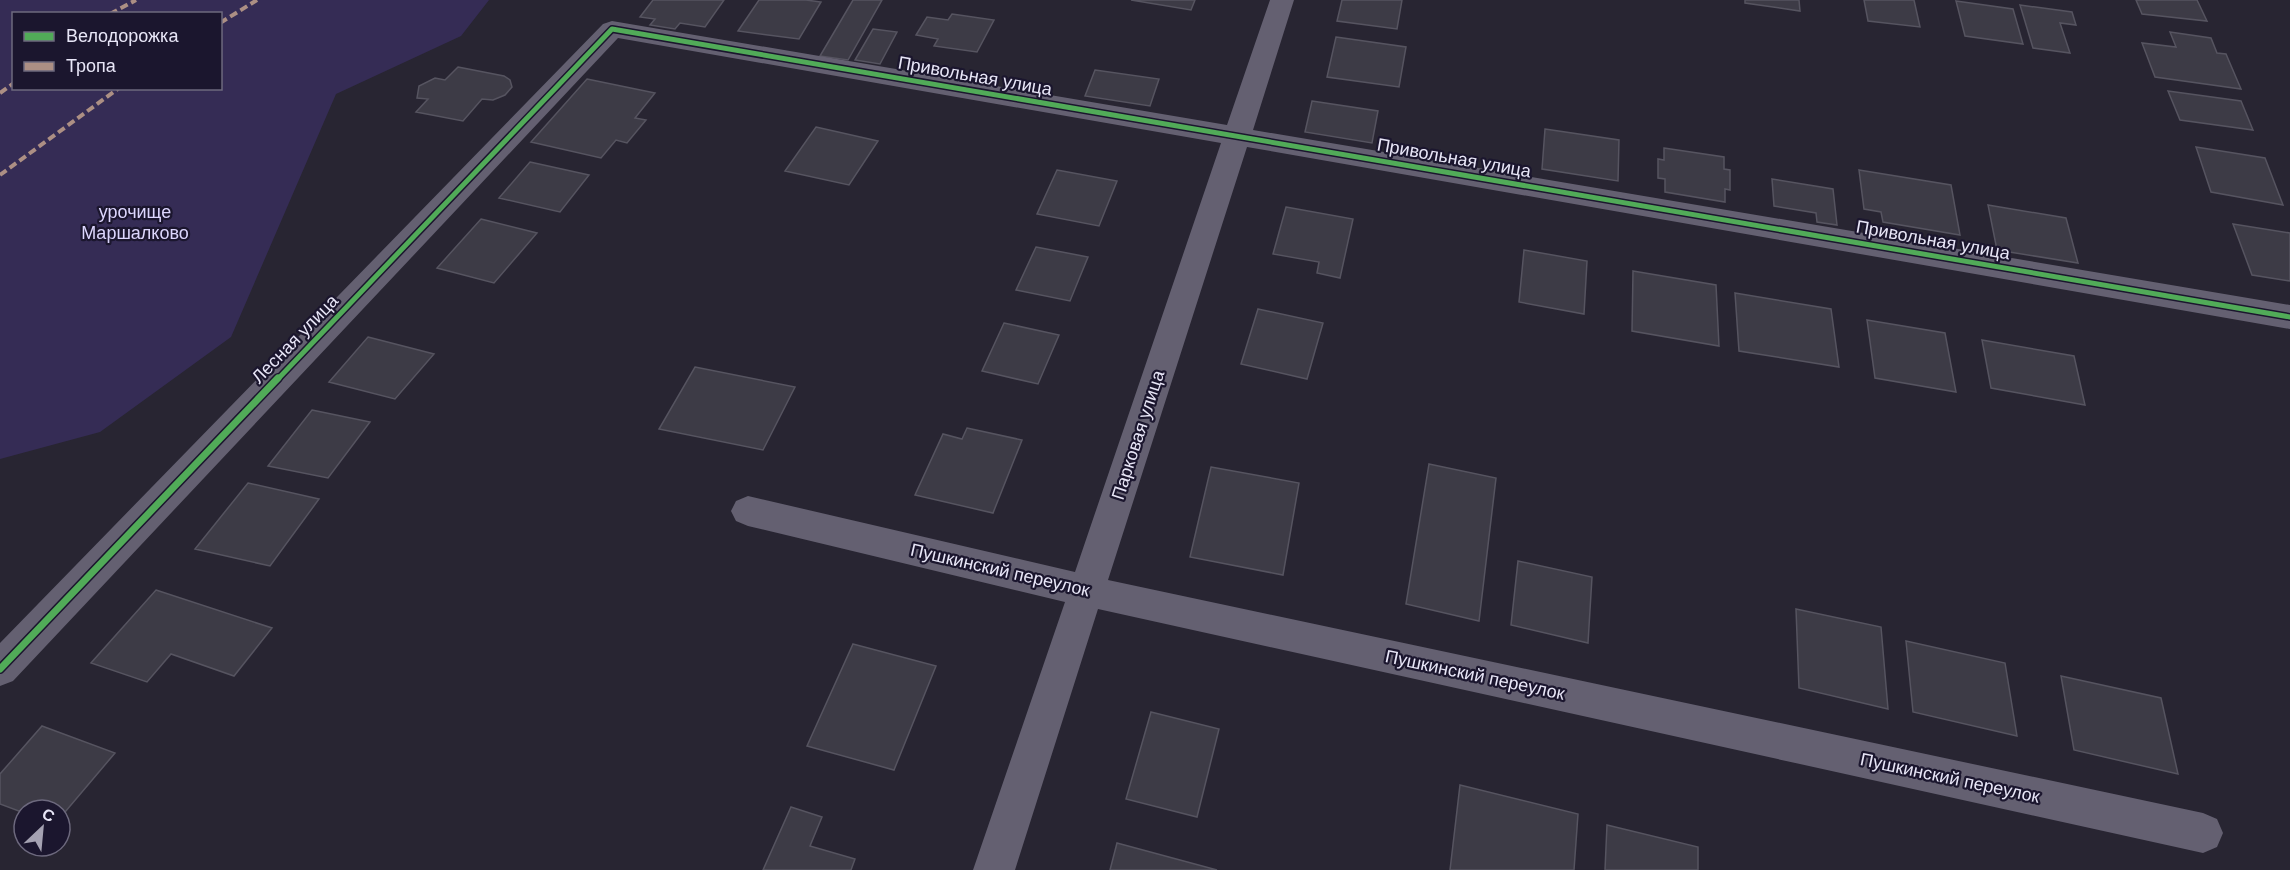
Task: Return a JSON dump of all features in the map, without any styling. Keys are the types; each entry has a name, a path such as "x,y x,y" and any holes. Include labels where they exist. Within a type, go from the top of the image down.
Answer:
{"street":[{"name":"Парковая улица","path":"994,870 1282,0"},
{"name":"Привольная улица","path":"612,28 2290,316"},
{"name":"Лесная улица","path":"0,669 612,28"},
{"name":"Пушкинский переулок","path":"748,511 1087,591 2203,833"}],"green space":[{"name":"урочище Маршалково","path":"0,0 489,0 461,36 336,94 231,337 100,432 0,459"}],"building":[{"path":"653,0 724,0 705,27 680,23 675,29 650,25 655,19 640,17"},
{"path":"759,0 821,2 799,39 738,31"},
{"path":"853,0 882,0 848,60 820,56"},
{"path":"1131,0 1195,0 1191,10"},
{"path":"1342,0 1402,0 1397,29 1337,21"},
{"path":"1745,0 1799,0 1800,11 1745,3"},
{"path":"1864,0 1914,0 1920,27 1868,21"},
{"path":"2136,0 2197,0 2207,21 2142,14"},
{"path":"1956,1 2013,9 2023,44 1965,36"},
{"path":"2020,5 2072,12 2076,25 2060,23 2070,53 2033,48"},
{"path":"952,14 994,20 977,52 934,46 938,39 916,35 927,17 948,20"},
{"path":"873,29 897,32 880,64 855,60"},
{"path":"2170,32 2211,38 2217,53 2226,54 2241,89 2155,77 2142,43 2176,47"},
{"path":"1336,37 1406,47 1399,87 1327,77"},
{"path":"458,67 504,76 510,80 512,87 505,95 493,100 482,99 463,121 416,112 428,99 417,98 419,86 435,78 445,80"},
{"path":"1095,70 1159,79 1150,106 1085,96"},
{"path":"587,79 655,93 635,118 646,120 627,143 616,140 601,158 531,142"},
{"path":"2168,91 2241,101 2253,130 2180,120"},
{"path":"1312,101 1378,111 1372,143 1305,132"},
{"path":"816,127 878,141 849,185 785,171"},
{"path":"1545,129 1619,140 1618,181 1542,169"},
{"path":"2196,147 2265,158 2283,205 2211,192"},
{"path":"1664,148 1724,157 1724,169 1730,170 1730,190 1725,189 1725,202 1665,192 1665,179 1658,178 1658,159 1664,160"},
{"path":"530,162 589,175 560,212 499,198"},
{"path":"1057,170 1117,181 1099,226 1037,214"},
{"path":"1859,170 1951,185 1960,235 1883,222 1881,212 1864,209"},
{"path":"1772,179 1833,189 1837,225 1817,222 1816,213 1774,206"},
{"path":"1988,205 2066,218 2078,263 1997,250"},
{"path":"1286,207 1353,219 1340,278 1317,273 1319,262 1273,254"},
{"path":"481,219 537,233 494,283 437,268"},
{"path":"2233,224 2290,233 2290,281 2252,275"},
{"path":"1036,247 1088,257 1070,301 1016,290"},
{"path":"1524,250 1587,261 1584,314 1519,302"},
{"path":"1633,271 1716,285 1719,346 1632,331"},
{"path":"1735,293 1831,309 1839,367 1739,351"},
{"path":"1258,309 1323,323 1307,379 1241,364"},
{"path":"1867,320 1945,333 1956,392 1875,378"},
{"path":"1004,323 1059,335 1038,384 982,371"},
{"path":"368,337 434,354 395,399 329,382"},
{"path":"1982,340 2074,356 2085,405 1991,388"},
{"path":"695,367 795,387 763,450 659,429"},
{"path":"312,410 370,422 328,478 268,466"},
{"path":"967,428 1022,440 993,513 915,495 943,434 962,439"},
{"path":"1429,464 1496,478 1479,621 1406,604"},
{"path":"1211,467 1299,483 1283,575 1190,557"},
{"path":"248,483 319,499 270,566 195,549"},
{"path":"1518,561 1592,577 1588,643 1511,625"},
{"path":"156,590 272,628 234,676 171,654 147,682 91,663"},
{"path":"1796,609 1881,627 1888,709 1799,688"},
{"path":"1906,641 2005,663 2017,736 1913,712"},
{"path":"853,644 936,666 894,770 807,746"},
{"path":"2061,676 2161,698 2178,774 2074,750"},
{"path":"1151,712 1219,729 1197,817 1126,799"},
{"path":"42,726 115,753 72,804 72,798 12,798 12,808 0,804 0,774"},
{"path":"1460,785 1578,814 1574,870 1450,870"},
{"path":"791,807 822,817 810,846 855,859 851,870 763,870"},
{"path":"1607,825 1698,847 1698,870 1605,870"},
{"path":"1117,843 1217,870 1110,870"}],"marked path":[{"path":"114,12 136,0"},
{"path":"222,22 257,0"},
{"path":"0,93 12,84"},
{"path":"0,175 116,90"}],"cycle path":[{"path":"0,669 612,29 2290,317"}]}
